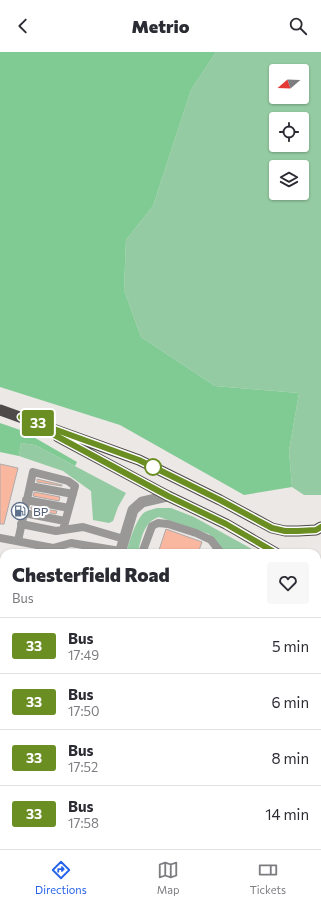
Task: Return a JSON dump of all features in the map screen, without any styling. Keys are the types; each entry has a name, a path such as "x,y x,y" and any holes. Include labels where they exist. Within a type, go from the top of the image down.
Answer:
{"highway":[{"path":"0,410 139,460 220,500 272,528 285,531 298,531 316,530 321,527"},
{"path":"21,417 168,496 226,524 269,549"}],"street":[{"path":"121,549 133,510 142,502 168,496"}],"lane":[{"path":"18,541 33,472 68,481 74,490 63,530"},
{"path":"30,486 74,490"},
{"path":"26,500 69,508"},
{"path":"24,513 66,521"},
{"path":"143,549 152,526 161,523 175,526 211,540 218,549"},
{"path":"22,524 56,531 83,527 124,539"},
{"path":"0,538 53,548 71,543 104,549"}],"green space":[{"path":"0,52 216,52 191,90 153,206 126,240 124,290 141,337 215,386 299,393 289,451 292,487 244,495 120,425 0,387"},
{"path":"216,52 321,52 321,495 304,495 292,487 289,451 299,393 215,386 141,337 124,290 126,240 153,206 191,90"},
{"path":"0,423 23,431 77,462 75,466 35,445 21,443 19,456 0,452"},
{"path":"21,443 35,445 126,493 118,507 113,521 109,523 93,520 91,491 63,471 19,456"},
{"path":"157,508 171,508 194,517 252,549 221,549 209,534 159,517 154,519 146,527 139,549 127,549 133,531 146,511"}],"building":[{"path":"0,464 18,468 4,524 0,524"},
{"path":"37,479 62,485 62,486 37,482"},
{"path":"34,492 60,497 59,501 33,496"},
{"path":"31,507 57,511 56,514 31,509"},
{"path":"166,529 202,542 199,549 159,549"}],"bus line":[{"name":"33","path":"270,549 226,524 168,496 21,417 139,460 220,500 272,528 285,531 298,531 316,530 321,527"}],"place":[{"name":"BP","path":"20,511"}]}
